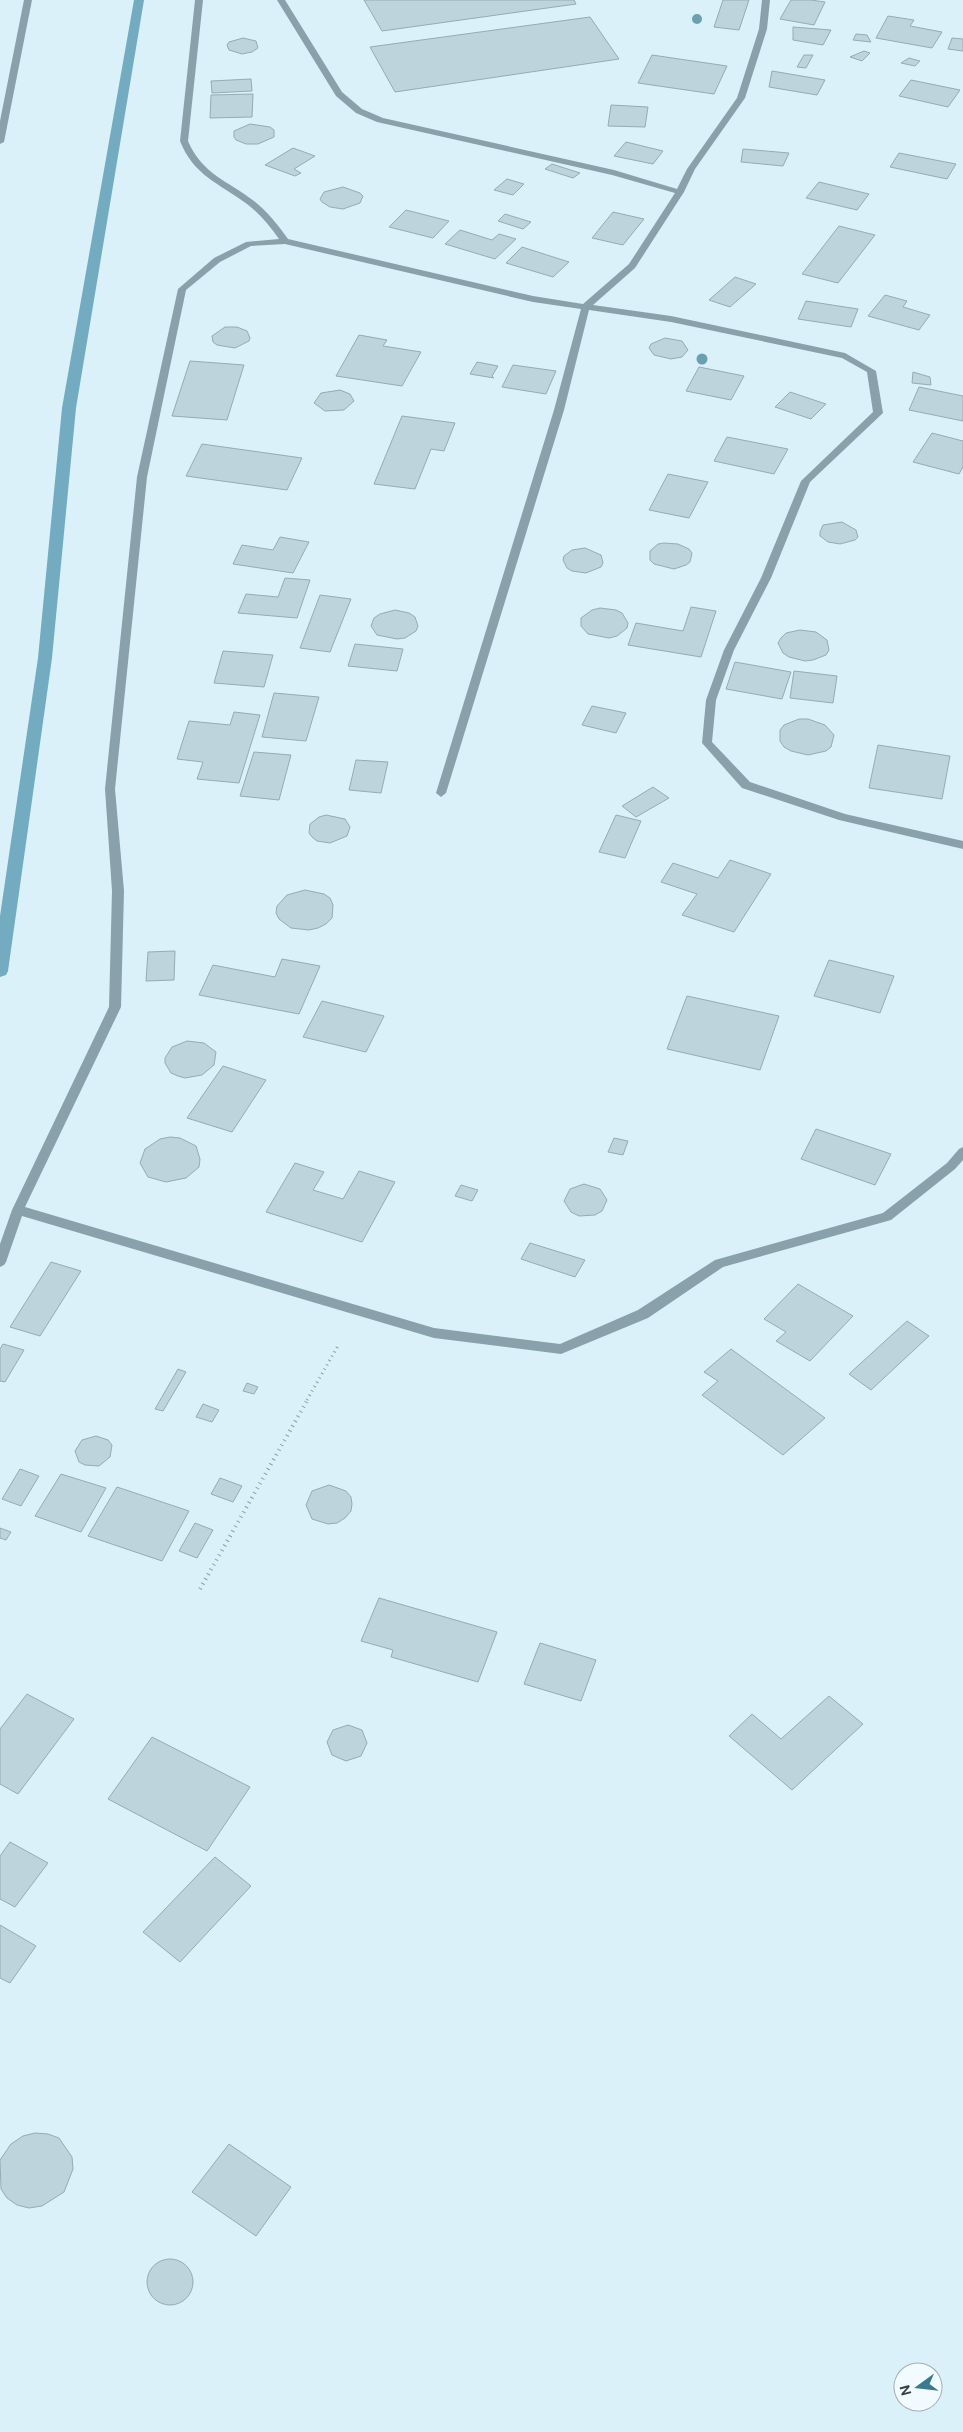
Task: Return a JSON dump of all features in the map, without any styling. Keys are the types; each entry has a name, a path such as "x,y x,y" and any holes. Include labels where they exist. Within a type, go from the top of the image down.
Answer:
{"street":[{"path":"0,142 28,0"},
{"path":"199,0 184,141 188,155 202,171 251,203 269,220 285,241"},
{"path":"280,0 339,94 359,111 380,120 614,173 680,192"},
{"path":"441,793 560,410 586,306 632,266 680,192 691,169 741,98 763,29 766,0"},
{"path":"0,1262 18,1210 114,1007 118,891 110,789 142,477 182,289 217,260 249,244 285,241 533,299 672,319 844,356 871,371 878,412 806,481 766,578 729,650 711,700 707,743 746,785 843,817 963,845"},
{"path":"18,1210 434,1333 561,1349 643,1314 719,1263 887,1217 951,1166 963,1152"}],"path":[{"path":"200,1589 358,1310"}],"building":[{"path":"364,0 574,0 576,4 382,31"},
{"path":"723,0 749,0 739,30 714,27"},
{"path":"791,0 825,2 814,25 780,19"},
{"path":"888,16 914,20 910,26 942,32 932,48 876,38"},
{"path":"590,17 619,59 395,92 370,47"},
{"path":"793,27 831,30 823,45 793,40"},
{"path":"856,34 867,35 871,42 853,40"},
{"path":"243,38 256,41 258,48 252,52 242,54 229,50 227,45 229,42"},
{"path":"952,38 963,39 963,51 948,49"},
{"path":"864,51 870,53 862,61 850,57"},
{"path":"652,55 727,66 714,94 638,83"},
{"path":"804,55 813,55 806,68 797,67"},
{"path":"909,58 920,61 915,66 901,63"},
{"path":"772,71 825,80 817,95 769,87"},
{"path":"251,79 252,91 212,93 211,81"},
{"path":"911,80 960,90 948,107 899,96"},
{"path":"253,94 252,117 210,118 211,95"},
{"path":"611,105 648,107 645,127 608,126"},
{"path":"250,124 270,127 274,130 274,137 258,144 246,144 236,140 234,131"},
{"path":"626,142 663,151 653,164 614,156"},
{"path":"293,148 315,156 294,169 301,173 295,176 265,165"},
{"path":"743,149 789,153 783,166 741,162"},
{"path":"899,153 956,164 947,179 890,167"},
{"path":"552,164 580,173 573,178 545,169"},
{"path":"507,179 524,184 513,195 494,190"},
{"path":"819,182 869,194 857,210 806,198"},
{"path":"343,187 360,193 363,196 360,203 343,209 330,207 320,199 324,192"},
{"path":"406,210 449,221 433,238 389,227"},
{"path":"613,212 644,219 623,245 592,238"},
{"path":"505,214 531,222 523,229 498,221"},
{"path":"839,226 875,235 838,283 802,274"},
{"path":"460,230 492,240 499,234 516,239 495,259 445,244"},
{"path":"522,247 569,262 553,277 506,263"},
{"path":"735,277 756,284 730,307 709,300"},
{"path":"885,295 907,301 903,307 930,315 919,330 868,316"},
{"path":"806,301 858,309 851,327 798,319"},
{"path":"225,327 237,327 247,331 250,338 249,341 235,348 217,345 213,342 212,336"},
{"path":"359,335 387,340 383,346 421,352 402,386 336,376"},
{"path":"665,338 682,341 688,350 682,357 671,359 654,355 649,348 651,344"},
{"path":"190,361 244,365 227,420 172,416"},
{"path":"477,362 498,366 492,376 494,378 470,374"},
{"path":"513,365 556,371 546,394 502,387"},
{"path":"699,367 744,376 731,400 686,391"},
{"path":"913,372 930,377 931,385 912,383"},
{"path":"919,387 963,396 963,421 909,410"},
{"path":"340,390 350,394 354,401 344,410 325,411 314,403 321,393"},
{"path":"790,392 826,404 811,419 775,407"},
{"path":"402,416 455,423 444,451 431,449 415,489 374,484"},
{"path":"932,433 963,441 963,467 959,474 913,462"},
{"path":"727,437 788,449 774,474 714,461"},
{"path":"202,444 302,458 287,490 186,476"},
{"path":"668,474 708,482 689,518 649,510"},
{"path":"842,522 856,530 858,537 855,540 840,544 828,542 820,536 823,525"},
{"path":"280,537 309,542 293,573 233,564 242,545 273,550"},
{"path":"658,544 678,544 689,549 692,553 690,562 674,569 654,564 650,560 650,551"},
{"path":"585,548 601,555 603,563 601,567 586,573 572,571 567,568 563,560 564,556 572,550"},
{"path":"285,578 310,580 297,618 238,613 246,594 278,597"},
{"path":"320,595 351,599 330,652 300,648"},
{"path":"691,607 716,611 701,657 628,645 636,623 683,631"},
{"path":"600,608 616,610 622,613 628,623 627,628 617,636 609,638 588,634 581,626 581,618 592,610"},
{"path":"395,610 409,613 415,617 418,626 416,631 405,638 397,639 377,635 371,626 374,618 380,614"},
{"path":"800,630 816,632 827,640 829,650 826,655 805,661 789,657 783,653 778,643 781,638 786,633"},
{"path":"355,644 403,649 397,671 348,666"},
{"path":"223,651 273,655 264,687 214,683"},
{"path":"735,662 791,672 782,699 726,689"},
{"path":"794,671 837,676 833,703 790,698"},
{"path":"274,693 319,697 306,741 262,737"},
{"path":"592,706 626,713 616,733 582,725"},
{"path":"234,712 260,715 239,783 197,779 203,762 177,759 189,721 230,725"},
{"path":"799,719 808,719 825,725 834,735 831,747 826,751 808,755 791,751 784,747 780,741 780,730 784,725"},
{"path":"878,745 950,756 942,799 869,788"},
{"path":"254,752 291,755 279,800 240,796"},
{"path":"356,760 388,762 381,793 349,790"},
{"path":"653,787 669,798 636,817 622,806"},
{"path":"326,815 345,819 350,827 347,836 330,843 317,841 312,837 309,833 310,824 319,817"},
{"path":"616,815 641,821 625,858 599,852"},
{"path":"730,860 771,874 734,932 682,915 697,894 661,882 673,863 718,878"},
{"path":"305,890 324,894 330,898 333,905 332,918 318,928 309,930 291,928 279,919 276,913 277,906 287,895"},
{"path":"175,951 174,980 146,981 148,952"},
{"path":"282,959 320,966 299,1014 199,995 213,965 275,977"},
{"path":"829,960 894,976 880,1013 814,996"},
{"path":"687,996 779,1016 760,1070 667,1049"},
{"path":"322,1001 384,1016 366,1052 303,1037"},
{"path":"187,1041 204,1043 216,1052 214,1065 202,1075 185,1078 178,1076 171,1073 165,1063 165,1058 172,1047"},
{"path":"223,1066 266,1080 232,1132 187,1118"},
{"path":"816,1129 891,1154 875,1185 801,1159"},
{"path":"180,1138 196,1146 200,1159 199,1167 186,1178 166,1182 148,1177 140,1163 145,1149 160,1139"},
{"path":"614,1138 628,1141 623,1155 608,1152"},
{"path":"295,1163 324,1172 313,1190 343,1199 359,1171 395,1182 362,1242 266,1212"},
{"path":"584,1184 600,1189 607,1200 602,1211 595,1215 579,1216 571,1212 564,1201 570,1189"},
{"path":"461,1185 478,1190 472,1201 455,1196"},
{"path":"530,1243 585,1260 575,1277 521,1259"},
{"path":"51,1262 81,1271 40,1336 10,1327"},
{"path":"798,1284 853,1316 810,1361 776,1341 786,1332 764,1319"},
{"path":"907,1321 929,1336 871,1390 849,1374"},
{"path":"3,1344 24,1350 5,1382 0,1381 0,1349"},
{"path":"731,1349 825,1418 783,1455 702,1395 718,1381 704,1372"},
{"path":"178,1369 186,1372 163,1411 155,1409"},
{"path":"247,1383 258,1387 254,1394 243,1391"},
{"path":"203,1404 219,1410 212,1422 196,1417"},
{"path":"96,1436 108,1440 112,1445 110,1457 99,1466 85,1465 79,1462 75,1451 82,1440"},
{"path":"20,1469 39,1476 21,1506 2,1499"},
{"path":"61,1474 106,1488 81,1532 35,1516"},
{"path":"220,1478 242,1486 233,1502 211,1494"},
{"path":"329,1485 346,1491 351,1497 352,1504 351,1511 345,1518 337,1523 328,1524 312,1519 306,1505 312,1491"},
{"path":"117,1487 189,1511 162,1561 88,1536"},
{"path":"195,1523 213,1530 197,1558 179,1551"},
{"path":"0,1528 11,1532 6,1540 0,1538"},
{"path":"379,1598 497,1632 478,1682 391,1657 393,1650 361,1641"},
{"path":"540,1643 596,1660 581,1701 524,1684"},
{"path":"27,1694 74,1719 18,1794 0,1784 0,1729"},
{"path":"829,1696 863,1724 792,1790 729,1736 752,1714 781,1739"},
{"path":"348,1725 362,1730 367,1743 361,1756 346,1761 332,1755 327,1742 333,1730"},
{"path":"152,1737 250,1787 207,1851 108,1799"},
{"path":"10,1842 48,1863 15,1907 0,1899 0,1856"},
{"path":"215,1857 251,1886 180,1962 143,1932"},
{"path":"0,1925 36,1946 10,1983 0,1978"},
{"path":"35,2133 48,2134 59,2138 72,2157 73,2169 64,2192 42,2206 29,2208 17,2205 7,2198 1,2189 0,2160 11,2144 23,2136"},
{"path":"229,2144 291,2187 256,2236 192,2192"},
{"path":"170,2259 183,2263 189,2269 193,2282 189,2295 183,2301 170,2305 157,2301 151,2295 147,2282 151,2269 157,2263"}],"waterway":[{"path":"0,971 45,658 69,408 139,0"}]}
